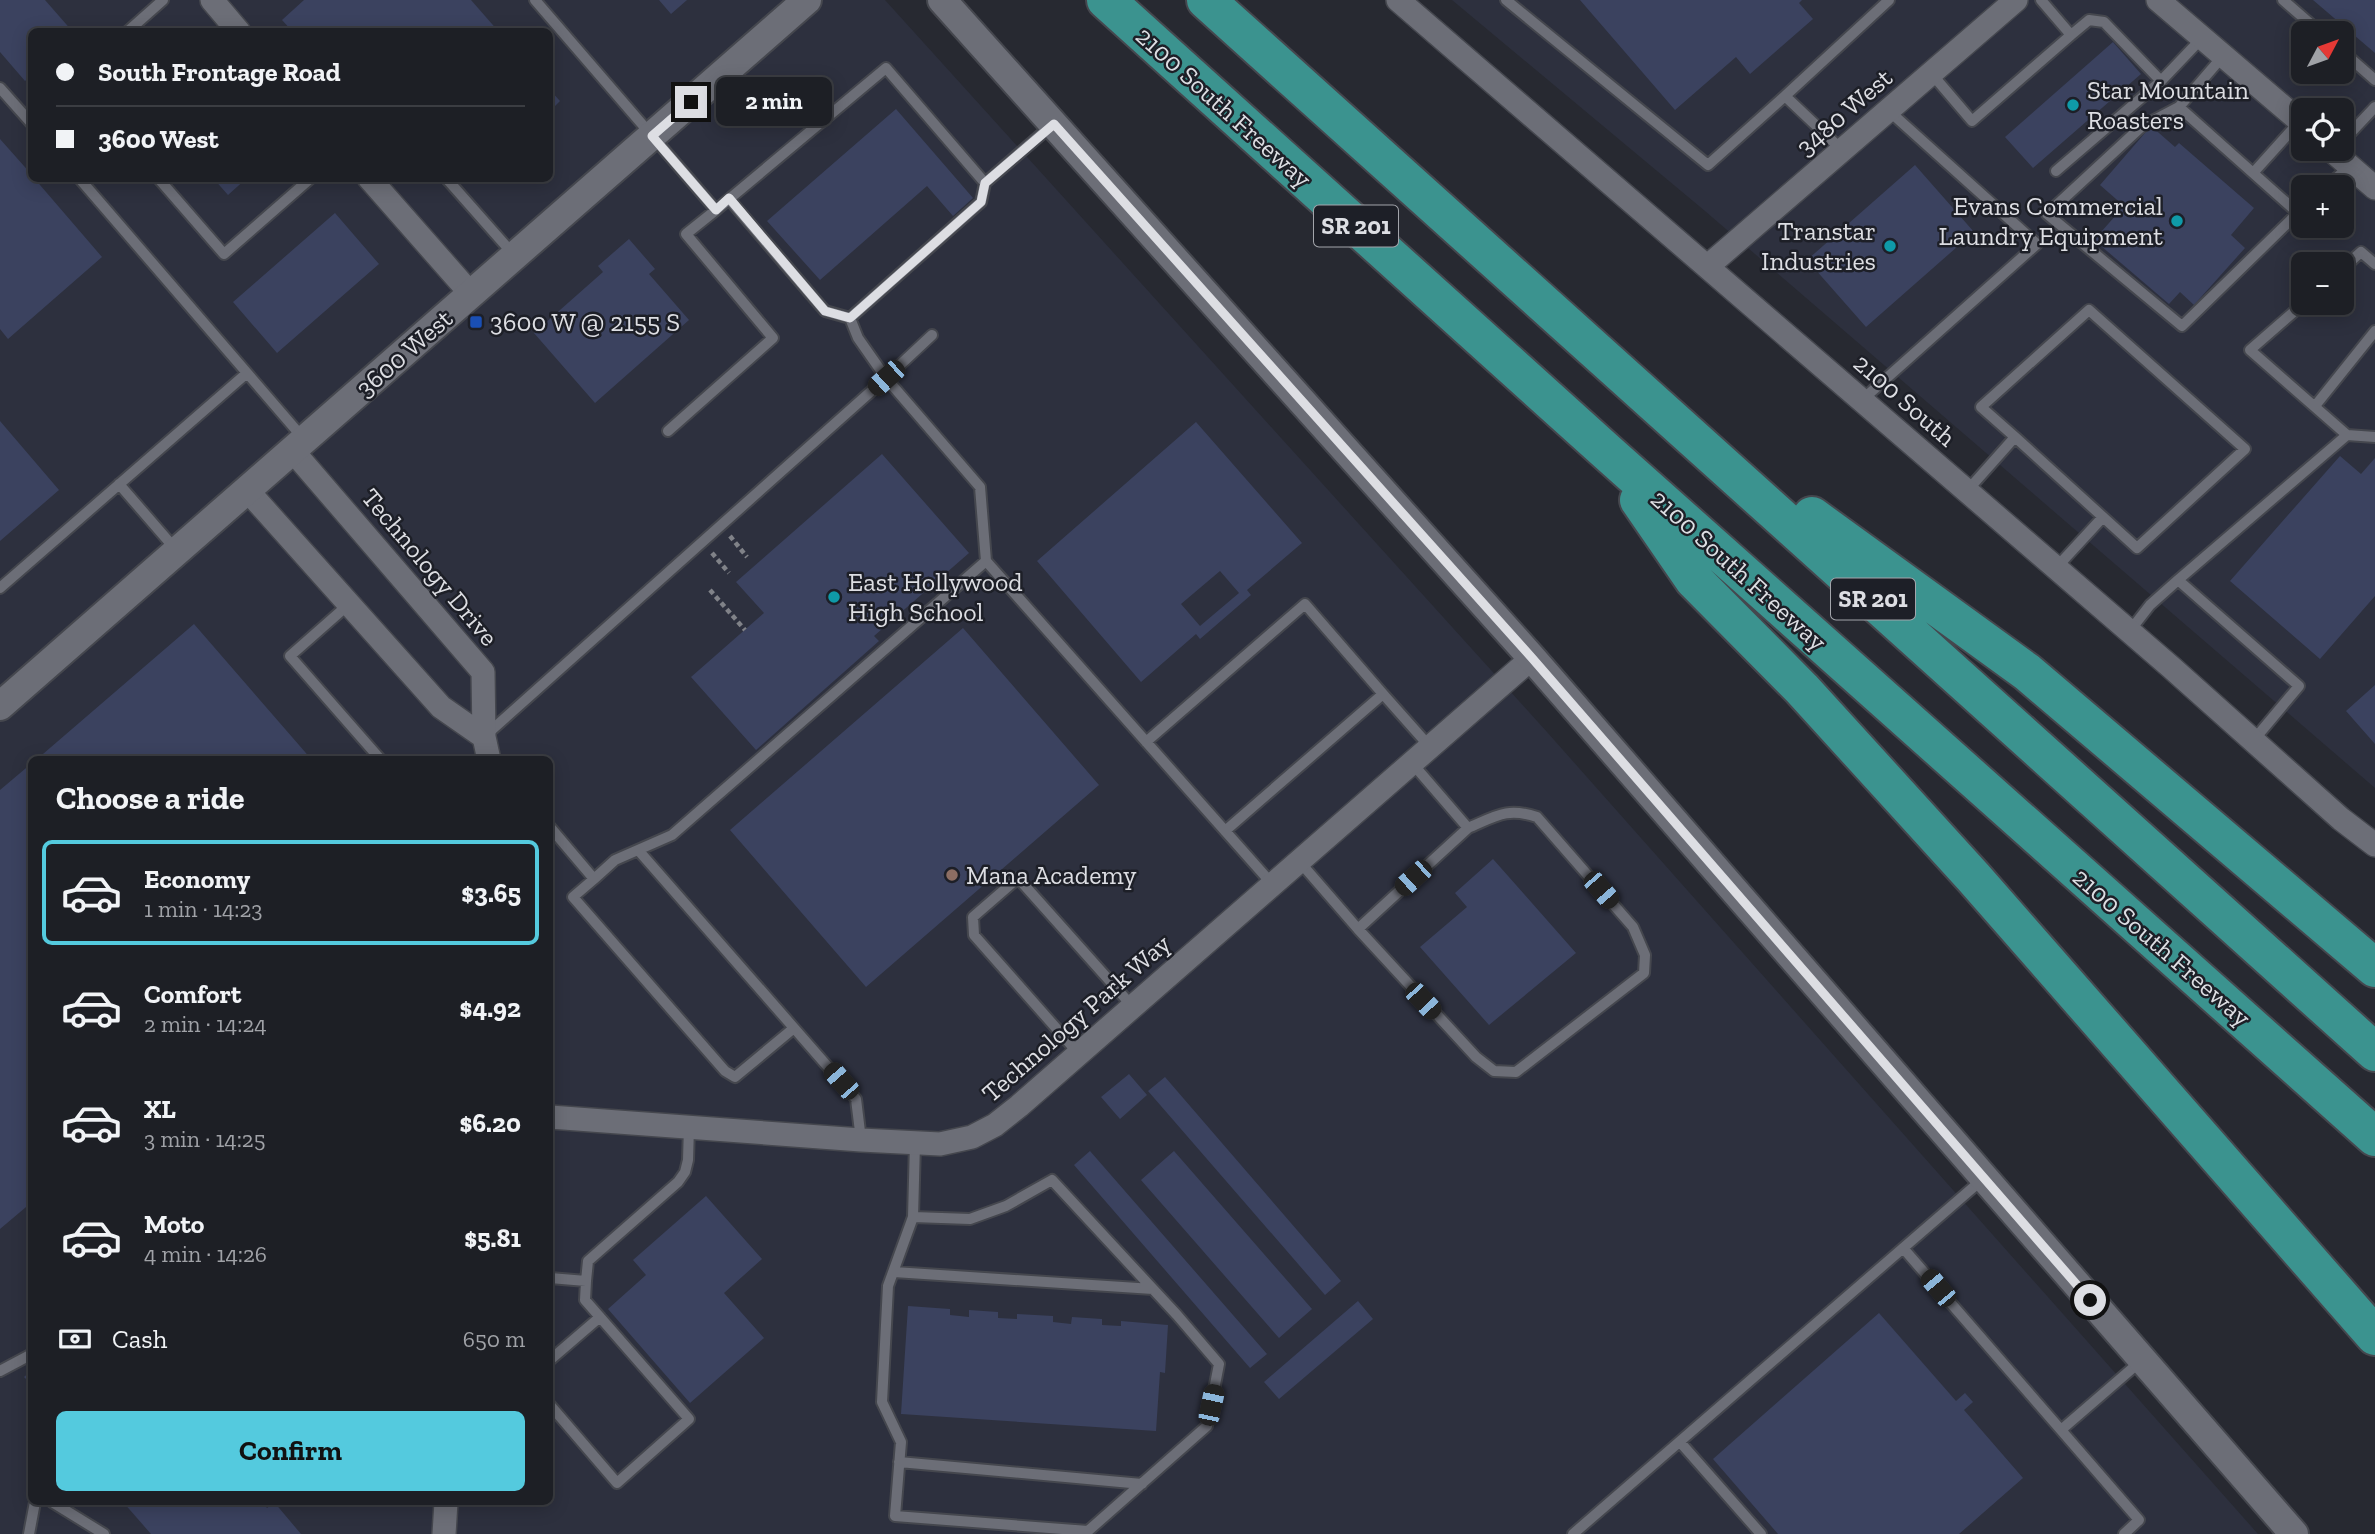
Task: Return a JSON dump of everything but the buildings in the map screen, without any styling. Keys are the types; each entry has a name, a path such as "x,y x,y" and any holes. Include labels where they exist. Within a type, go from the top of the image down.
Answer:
{"highway":[{"name":"2100 South Freeway","path":"1105,0 2375,1137"},
{"name":"SR 201","path":"1206,0 2375,1052"},
{"path":"1369,148 1751,472 2027,672 2375,968"},
{"path":"1607,452 1694,580 1802,689 1965,867 2375,1336"}],"street":[{"path":"212,0 236,28"},
{"name":"3600 West","path":"0,706 807,0"},
{"path":"942,0 1532,658 2294,1534"},
{"name":"3480 West","path":"1708,266 2016,0"},
{"path":"2158,0 2291,114"},
{"name":"2100 South","path":"1404,2 2341,819 2375,845"},
{"path":"2348,161 2375,188"},
{"path":"373,182 471,294"},
{"name":"Technology Drive","path":"298,445 483,672 484,737 488,756"},
{"path":"247,490 441,707 484,737"},
{"name":"Technology Park Way","path":"553,1116 915,1143 940,1144 972,1137 995,1125 1079,1054 1532,658"},
{"path":"444,1534 446,1505"}],"lane":[{"path":"132,28 163,0"},
{"path":"534,0 716,210"},
{"path":"1506,0 1708,165 1889,0"},
{"path":"2041,0 2071,35"},
{"path":"2283,0 2307,21"},
{"path":"1931,74 1972,121 2089,20 2104,22 2161,81"},
{"path":"2056,171 2161,81 2202,38"},
{"path":"2223,56 2179,107 2141,127 2048,214 2182,326 2291,220"},
{"path":"2354,62 2375,80"},
{"path":"668,431 773,338 686,234 886,68 985,183"},
{"path":"0,88 28,120"},
{"path":"1785,96 1842,150"},
{"path":"2179,107 2291,203"},
{"path":"2354,132 2375,107"},
{"path":"1862,400 2037,244 1888,110"},
{"path":"850,318 981,202 985,183 1054,124"},
{"path":"2254,172 2291,133"},
{"path":"82,182 247,373 298,445"},
{"path":"161,182 224,254 306,182"},
{"path":"449,182 514,256"},
{"path":"729,198 825,311 850,318"},
{"path":"2354,258 2361,252 2375,264"},
{"path":"2089,310 2245,449 2137,548 2015,437 1981,407 2089,310"},
{"path":"2291,314 2250,350 2347,435 2375,437"},
{"path":"850,318 858,338 886,378 980,487 986,561 1273,885"},
{"path":"2315,406 2375,331"},
{"path":"484,737 932,335"},
{"path":"0,588 247,373"},
{"path":"2129,632 2150,605 2178,579 2347,435"},
{"path":"1967,491 2015,437"},
{"path":"120,484 177,551"},
{"path":"2056,568 2103,517"},
{"path":"794,1028 736,1077 725,1072 573,897 615,860 673,835 986,561"},
{"path":"2178,579 2299,686 2253,741"},
{"path":"349,604 290,656 378,756"},
{"path":"1146,741 1305,604 1430,747"},
{"path":"1225,831 1383,694"},
{"path":"1412,763 1468,828"},
{"path":"1300,862 1359,929 1467,1048 1494,1071 1516,1072 1644,973 1645,955 1633,927 1537,817 1519,811 1498,815 1468,828 1359,929"},
{"path":"553,831 594,879"},
{"path":"639,851 856,1099 860,1140"},
{"path":"1079,1054 974,935 973,917 1018,878 1133,1007"},
{"path":"553,1408 617,1483 689,1419 585,1300 588,1261 678,1182 685,1172 689,1127"},
{"path":"913,1217 970,1219 1006,1206 1052,1180 1219,1364 1207,1426 1088,1531 895,1516 901,1442 882,1402 888,1286 913,1217 915,1143"},
{"path":"1573,1534 1984,1178"},
{"path":"1903,1248 2139,1520 2124,1534"},
{"path":"894,1272 1153,1289"},
{"path":"553,1278 586,1281"},
{"path":"553,1357 600,1317"},
{"path":"0,1371 28,1356"},
{"path":"2061,1430 2143,1360"},
{"path":"1680,1442 1760,1534"},
{"path":"899,1462 1142,1483"},
{"path":"29,1534 34,1505"},
{"path":"57,1505 104,1534"}],"path":[{"path":"721,525 747,557"},
{"path":"702,542 729,573"},
{"path":"710,590 745,630"}],"shaded area":[{"path":"0,0 885,0 1547,732 2258,1534 0,1534"},
{"path":"1452,0 2375,0 2375,788 1705,211"}],"place":[{"name":"Star Mountain Roasters","path":"2073,105"},
{"name":"Evans Commercial Laundry Equipment","path":"2177,221"},
{"name":"Transtar Industries","path":"1890,246"},
{"name":"3600 W @ 2155 S","path":"476,322"},
{"name":"East Hollywood High School","path":"834,597"},
{"name":"Mana Academy","path":"952,875"}],"route":[{"path":"691,102 652,136 716,210 729,198 825,311 850,318 981,202 985,183 1054,124 1532,658 2090,1300"}]}
